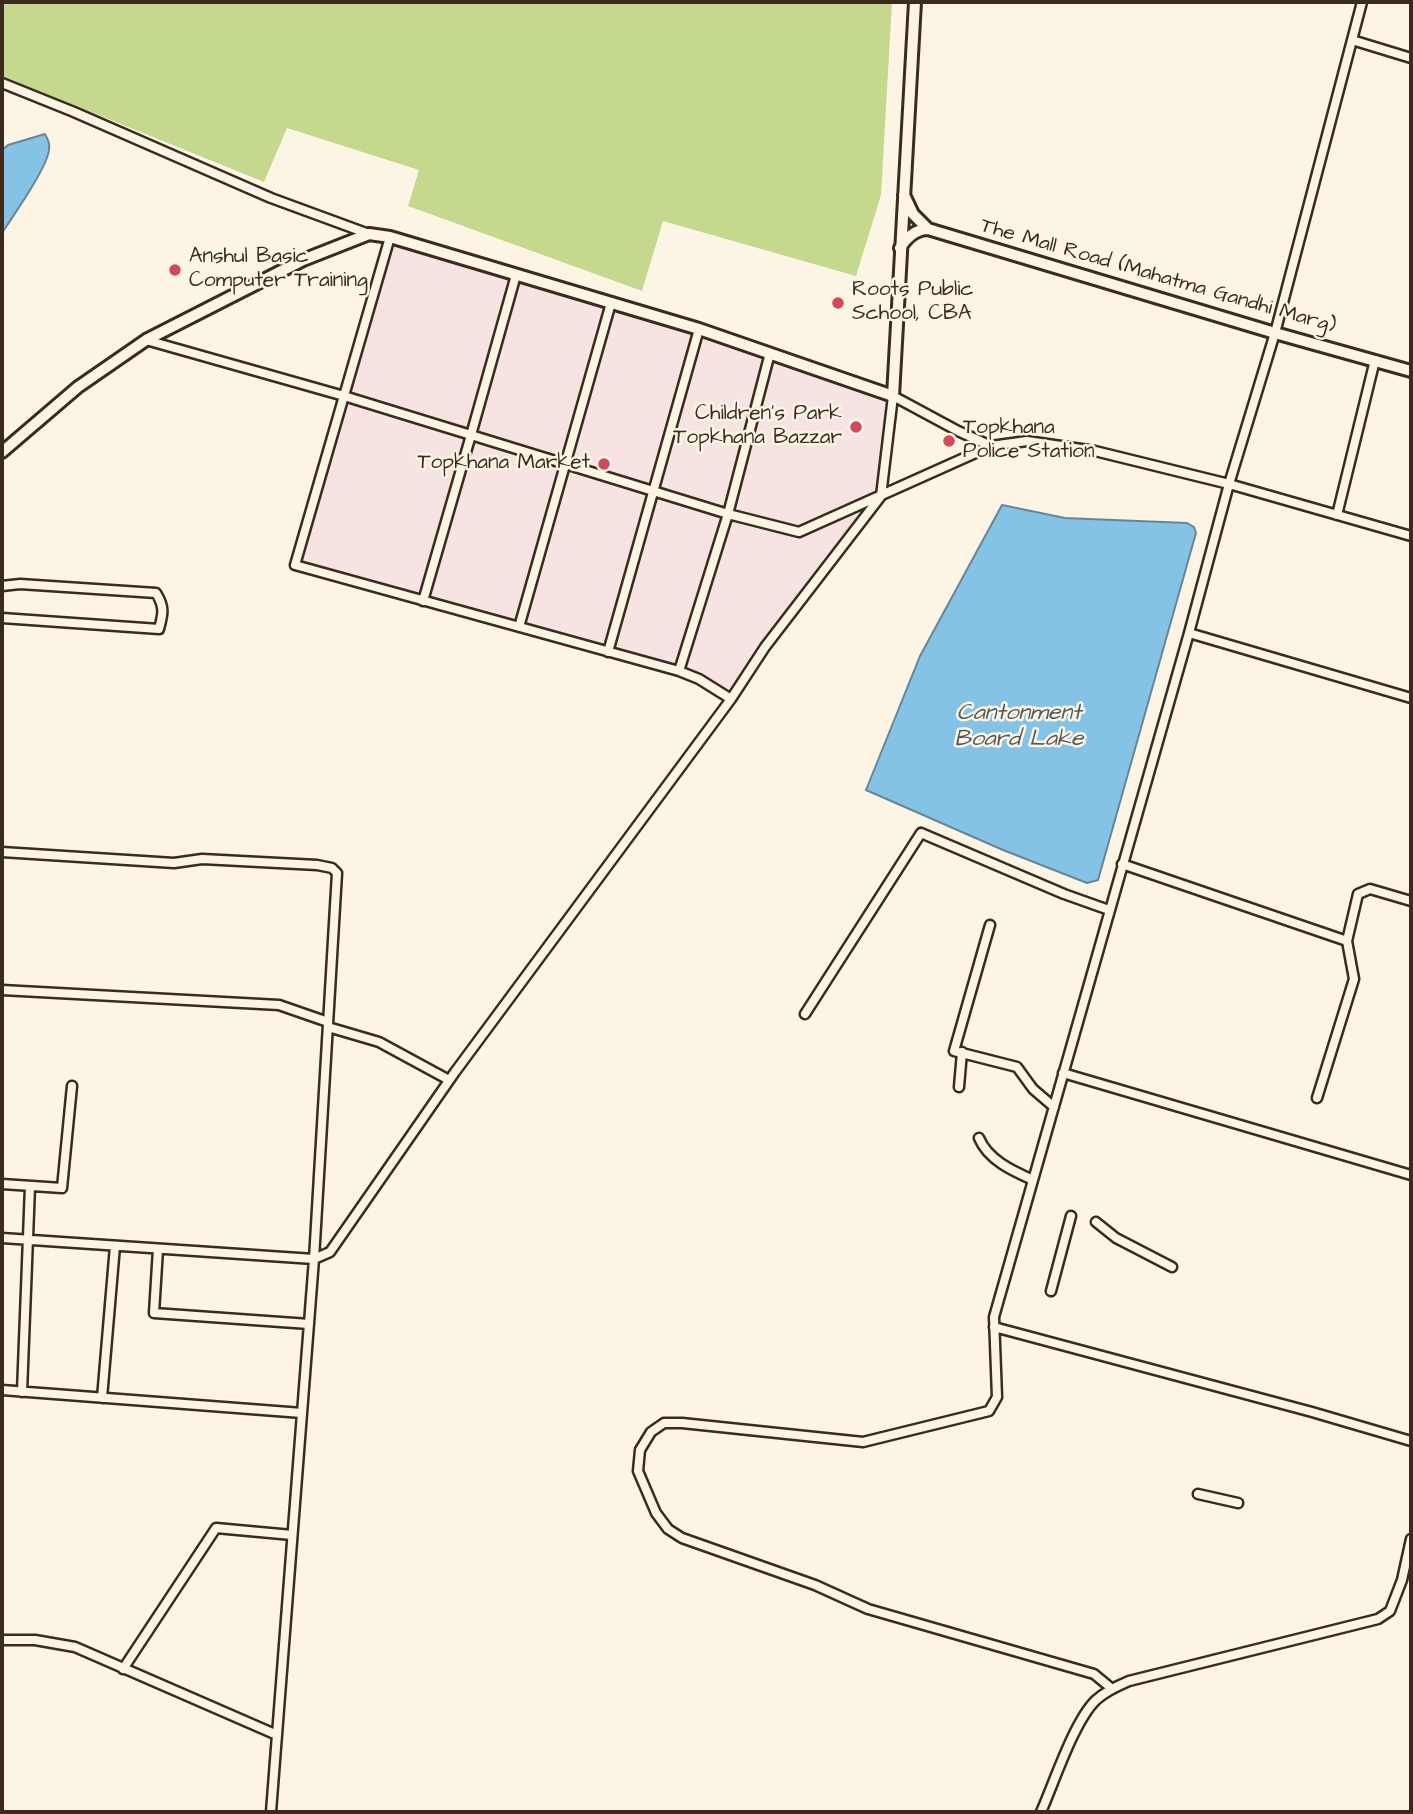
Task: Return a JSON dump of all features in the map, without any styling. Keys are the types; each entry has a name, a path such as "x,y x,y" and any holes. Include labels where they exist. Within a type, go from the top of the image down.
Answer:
{"street":[{"path":"2,1238 314,1259 330,1252 449,1080 731,699 765,647 881,496 893,396 915,2"},
{"path":"1111,1688 1094,1675 868,1608 815,1585 682,1538 668,1529 656,1513 638,1471 640,1450 651,1432 664,1423 863,1442 989,1411 997,1396 994,1317 1229,484 1275,332 1362,2"},
{"path":"1352,40 1411,58"},
{"path":"2,83 271,198 369,234 390,237 699,329 770,353 893,396 991,446"},
{"path":"903,193 913,214 928,229"},
{"path":"900,247 913,234 928,229"},
{"name":"The Mall Road (Mahatma Gandhi Marg)","path":"928,229 1411,371"},
{"path":"2,453 78,387 146,340 303,260 369,234"},
{"path":"390,237 295,565 679,671 699,679 731,699"},
{"path":"423,600 516,275"},
{"path":"519,627 611,303"},
{"path":"608,652 699,329"},
{"path":"146,340 344,396 728,514 799,532 991,446 1027,441 1095,451 1229,484 1411,536"},
{"path":"679,671 728,514 770,353"},
{"path":"1337,515 1375,360"},
{"path":"2,586 20,584 156,593 162,602 163,615 159,629 2,618"},
{"path":"1189,633 1411,698"},
{"path":"805,1013 921,832 1065,894 1110,910"},
{"path":"2,852 174,863 202,859 317,864 332,868 337,873 314,1259 271,1812"},
{"path":"1122,864 1347,941"},
{"path":"1317,1098 1354,979 1347,941 1358,894 1370,889 1411,901"},
{"path":"990,925 954,1051 1017,1067 1033,1089 1054,1107"},
{"path":"2,990 279,1005 379,1042 449,1080"},
{"path":"959,1087 962,1052"},
{"path":"1063,1073 1411,1175"},
{"path":"2,1184 62,1188 72,1086"},
{"path":"979,1138 982,1146 995,1159 1033,1180"},
{"path":"22,1392 30,1186"},
{"path":"1051,1290 1071,1216"},
{"path":"1096,1222 1116,1238 1172,1266"},
{"path":"102,1398 115,1246"},
{"path":"158,1249 154,1313 309,1324"},
{"path":"994,1327 1411,1441"},
{"path":"2,1390 302,1413"},
{"path":"1198,1494 1238,1503"},
{"path":"123,1669 216,1528 292,1535"},
{"path":"1041,1812 1080,1722 1095,1701 1111,1688 1129,1681 1378,1619 1390,1611 1402,1580 1411,1539"},
{"path":"2,1640 35,1640 75,1647 277,1735"}],"shaded area":[{"name":"Topkhana Market","path":"390,237 770,353 893,396 881,496 731,699 679,671 295,565"}],"green space":[{"path":"2,2 892,2 881,195 856,276 663,221 642,291 408,206 419,170 287,128 264,182 2,76"}],"water":[{"path":"45,134 49,145 47,158 2,233 2,150 8,145"},
{"name":"Cantonment Board Lake","path":"1002,505 1065,518 1187,523 1194,527 1196,533 1098,880 1087,883 1003,850 866,790 920,656"}],"place":[{"name":"Anshul Basic Computer Training","path":"175,270"},
{"name":"Roots Public School, CBA","path":"838,303"},
{"name":"Children's Park Topkhana Bazzar","path":"856,427"},
{"name":"Topkhana Police Station","path":"949,441"},
{"name":"Topkhana Market","path":"604,464"}]}
